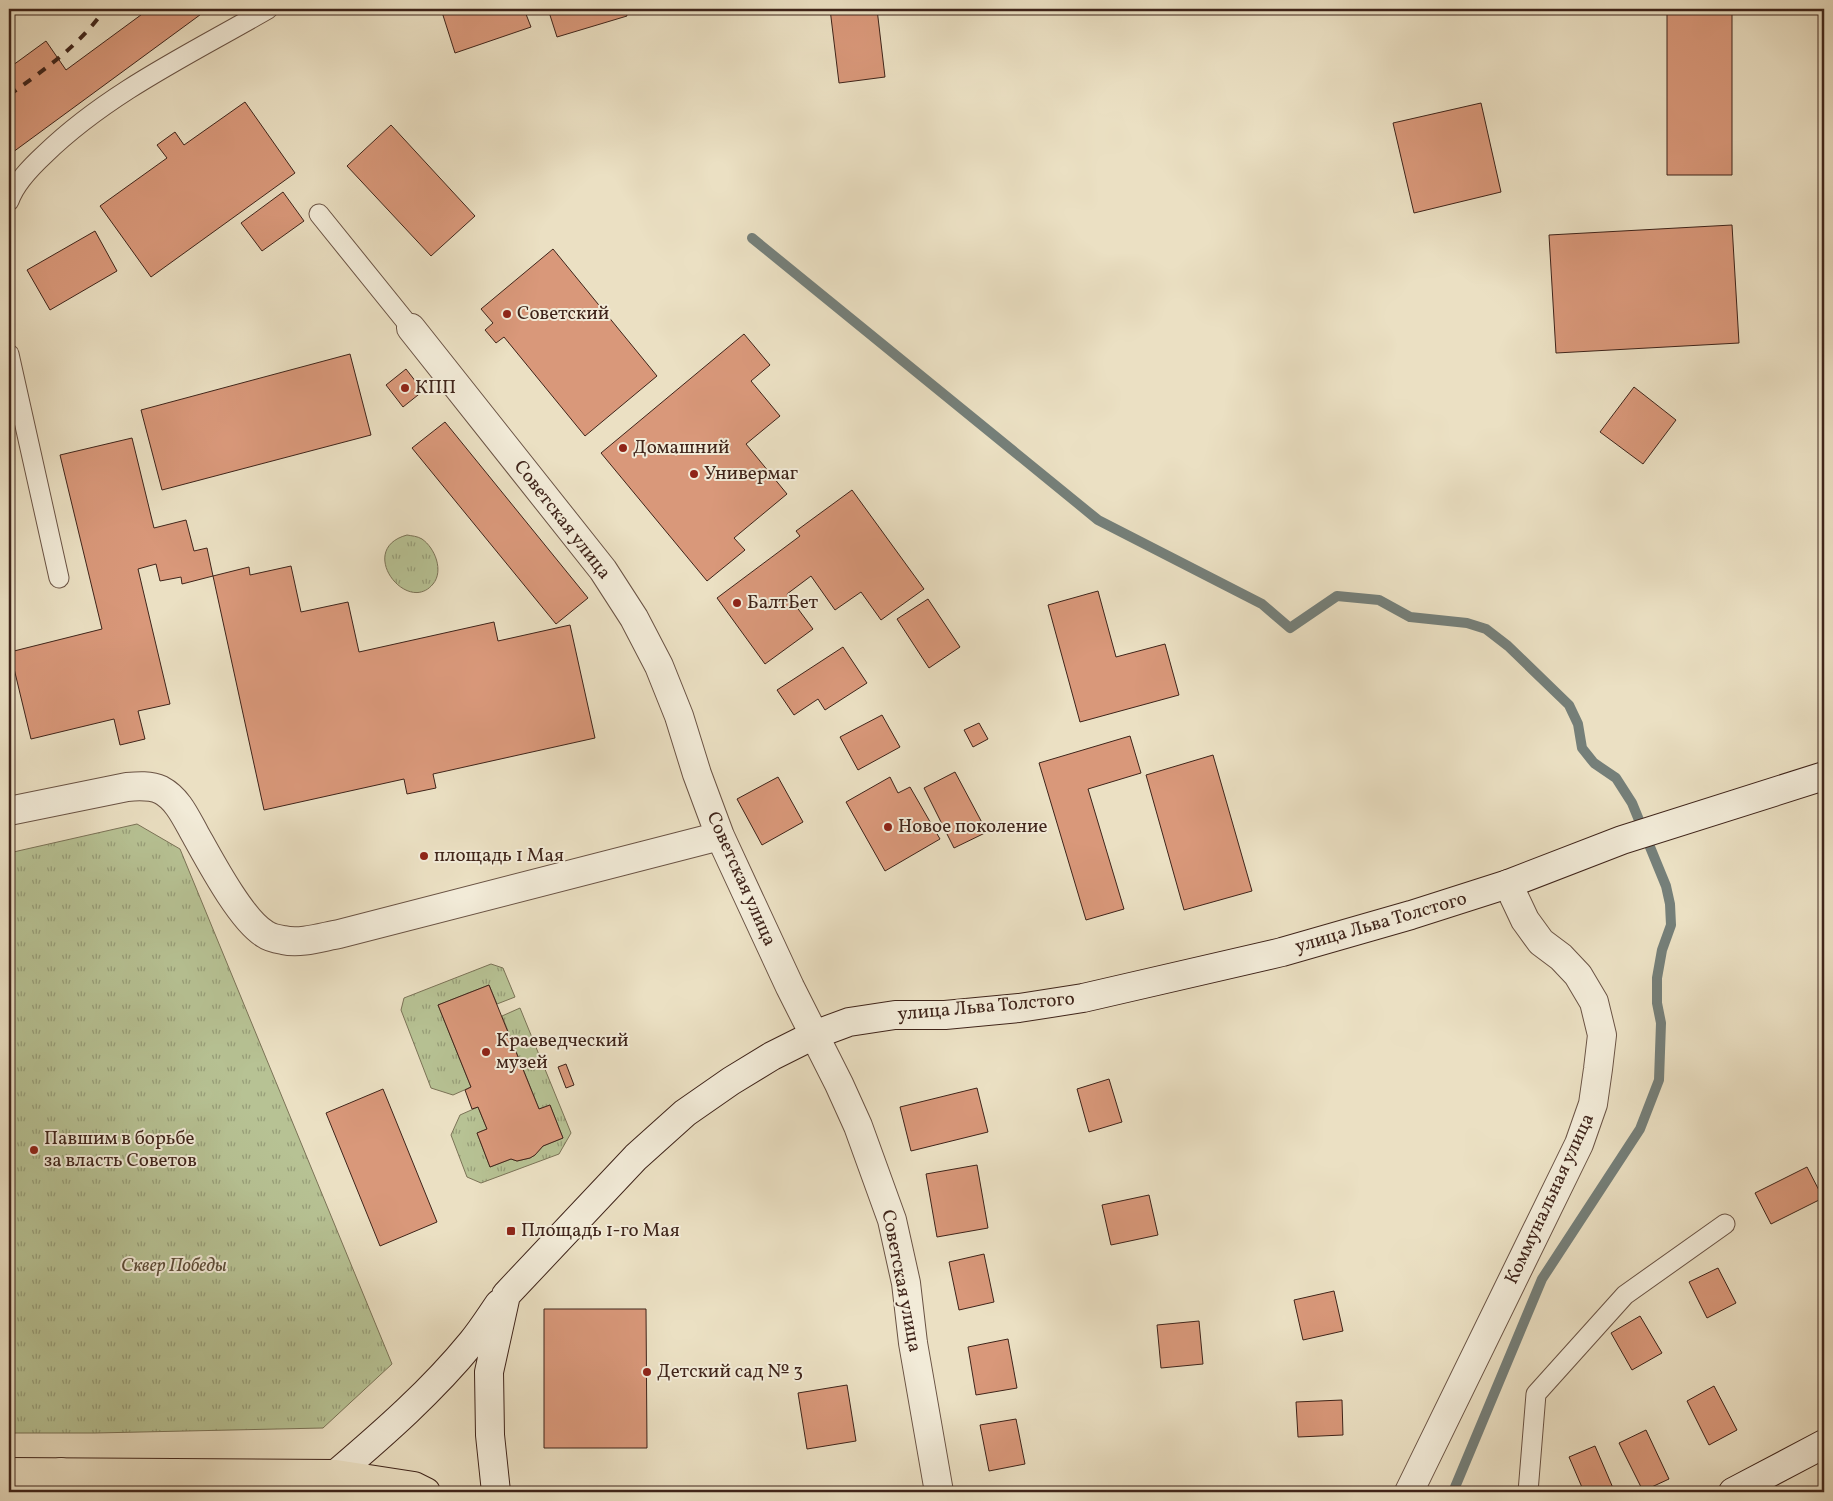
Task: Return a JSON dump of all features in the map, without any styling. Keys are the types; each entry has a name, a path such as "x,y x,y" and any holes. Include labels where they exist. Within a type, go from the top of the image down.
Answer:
{"main road":[{"path":"9,1472 61,1482 336,1474 414,1486 426,1492"}],"street":[{"name":"Советская улица","path":"411,328 603,570 634,618 659,666 679,716 697,774 720,836 858,1126 892,1220 906,1283 913,1343 939,1492"},
{"name":"улица Льва Толстого","path":"336,1474 374,1442 434,1384 472,1342 506,1295 636,1157 685,1113 731,1081 772,1056 814,1035 849,1022 895,1016 946,1015 1019,1008 1083,998 1282,952 1411,915 1508,884 1622,840 1824,776"},
{"path":"9,811 127,787 145,786 159,789 172,798 182,810 225,886 247,917 264,934 283,940 299,941 358,929 720,836"},
{"name":"Коммунальная улица","path":"1409,1492 1579,1144 1593,1104 1602,1035 1594,1002 1578,975 1541,942 1525,920 1508,884"},
{"path":"496,1492 490,1435 489,1372 506,1295"},
{"path":"1733,1492 1824,1444"}],"lane":[{"path":"9,201 11,194 29,169 67,133 138,84 268,9"},
{"path":"319,214 411,328"},
{"path":"9,354 59,578"},
{"path":"1528,1492 1536,1394 1625,1295 1725,1224"}],"green space":[{"path":"407,535 422,539 427,543 434,554 438,566 438,573 433,584 422,592 411,592 400,586 391,577 386,565 385,553 392,542"},
{"name":"Сквер Победы","path":"137,824 180,849 392,1364 323,1428 9,1433 9,853"},
{"path":"491,964 503,968 515,997 497,1004 489,985 438,1005 471,1087 453,1095 431,1088 401,1010 404,998"},
{"path":"520,1008 571,1133 559,1154 481,1183 467,1177 451,1135 460,1115 478,1107 487,1129 477,1133 490,1167 511,1159 517,1161 530,1158 543,1146 563,1138 550,1105 539,1109 502,1016"}],"building":[{"path":"149,9 208,9 9,155 9,68 46,41 66,70"},
{"path":"441,9 524,9 531,27 455,53"},
{"path":"548,9 625,9 627,16 557,37"},
{"path":"830,9 877,9 885,77 839,83"},
{"path":"1667,9 1732,9 1732,175 1667,175"},
{"path":"245,102 295,173 151,277 100,206 167,158 157,145 175,132 184,145"},
{"path":"1481,103 1501,192 1414,213 1393,123"},
{"path":"391,125 475,216 431,256 347,166"},
{"path":"283,192 304,221 262,251 241,223"},
{"path":"1732,225 1739,343 1556,353 1549,235"},
{"path":"95,231 117,271 50,310 27,270"},
{"path":"553,249 657,376 585,436 504,337 496,343 485,330 493,323 481,309"},
{"name":"Универмаг","path":"744,334 770,365 751,381 780,416 746,444 787,494 734,538 745,550 707,581 601,453"},
{"path":"350,354 371,435 162,490 141,410"},
{"name":"КПП","path":"406,369 423,391 403,407 386,385"},
{"path":"1634,387 1676,420 1643,464 1600,432"},
{"path":"445,422 588,598 556,624 412,448"},
{"path":"132,438 154,528 186,520 194,551 207,548 213,576 182,584 181,577 160,581 156,564 138,569 170,704 138,711 145,739 120,745 114,719 31,739 10,652 102,629 60,455"},
{"path":"852,490 924,589 881,620 861,592 835,610 811,576 787,594 813,629 765,664 717,598 800,536 796,531"},
{"path":"291,566 301,612 348,602 359,652 494,622 498,641 570,625 595,738 433,774 436,788 407,794 404,779 264,810 213,576 249,567 250,575"},
{"path":"1098,591 1116,657 1165,644 1179,695 1080,722 1048,605"},
{"path":"928,599 960,647 929,668 897,619"},
{"path":"843,647 867,683 825,710 818,699 794,715 777,690"},
{"path":"882,715 900,747 858,770 840,737"},
{"path":"979,723 988,739 973,747 964,730"},
{"path":"1130,736 1141,773 1088,789 1124,909 1086,920 1039,763"},
{"path":"1213,755 1252,891 1184,910 1146,775"},
{"path":"955,772 987,832 954,848 924,788"},
{"path":"778,777 803,822 762,845 737,799"},
{"path":"890,777 898,793 910,787 940,839 885,871 846,802"},
{"name":"Краеведческий музей","path":"489,985 539,1109 550,1105 563,1138 543,1146 530,1158 517,1161 511,1159 490,1167 477,1133 487,1129 478,1107 472,1109 465,1090 471,1087 438,1005"},
{"path":"566,1064 574,1085 566,1088 558,1067"},
{"path":"1109,1079 1122,1122 1089,1132 1077,1089"},
{"path":"977,1088 988,1132 911,1151 900,1107"},
{"path":"383,1089 437,1222 380,1246 326,1113"},
{"path":"977,1165 988,1228 937,1237 926,1174"},
{"path":"1807,1167 1823,1198 1771,1224 1755,1193"},
{"path":"1149,1195 1158,1235 1111,1245 1102,1205"},
{"path":"984,1254 994,1302 959,1310 949,1262"},
{"path":"1718,1268 1736,1303 1707,1318 1689,1282"},
{"path":"1334,1291 1343,1331 1303,1340 1294,1300"},
{"path":"544,1309 646,1309 647,1448 544,1448"},
{"path":"1640,1316 1662,1353 1632,1370 1611,1333"},
{"path":"1199,1321 1203,1364 1161,1368 1157,1325"},
{"path":"1008,1339 1017,1388 976,1395 968,1347"},
{"path":"847,1385 856,1441 807,1449 798,1393"},
{"path":"1714,1386 1737,1430 1709,1445 1687,1401"},
{"path":"1342,1400 1343,1435 1298,1437 1296,1402"},
{"path":"1016,1419 1025,1464 989,1471 980,1425"},
{"path":"1646,1430 1669,1479 1643,1491 1619,1443"},
{"path":"1595,1446 1613,1488 1602,1492 1584,1492 1569,1457"}],"waterway":[{"path":"752,238 1098,520 1262,604 1290,628 1337,596 1379,600 1410,617 1467,623 1486,629 1508,646 1569,705 1578,724 1582,748 1594,763 1616,778 1632,803 1666,886 1670,904 1671,925 1662,950 1657,978 1657,1003 1661,1023 1659,1080 1640,1129 1542,1279 1453,1492"}],"railway":[{"path":"9,95 73,45 105,9"}],"place":[{"name":"Советский","path":"507,314"},
{"name":"КПП","path":"405,388"},
{"name":"Домашний","path":"623,448"},
{"name":"Универмаг","path":"694,474"},
{"name":"БалтБет","path":"737,603"},
{"name":"Новое поколение","path":"888,827"},
{"name":"площадь 1 Мая","path":"424,856"},
{"name":"Краеведческий музей","path":"486,1052"},
{"name":"Павшим в борьбе за власть Советов","path":"34,1150"},
{"name":"Площадь 1-го Мая","path":"511,1231"},
{"name":"Детский сад № 3","path":"647,1372"}]}
